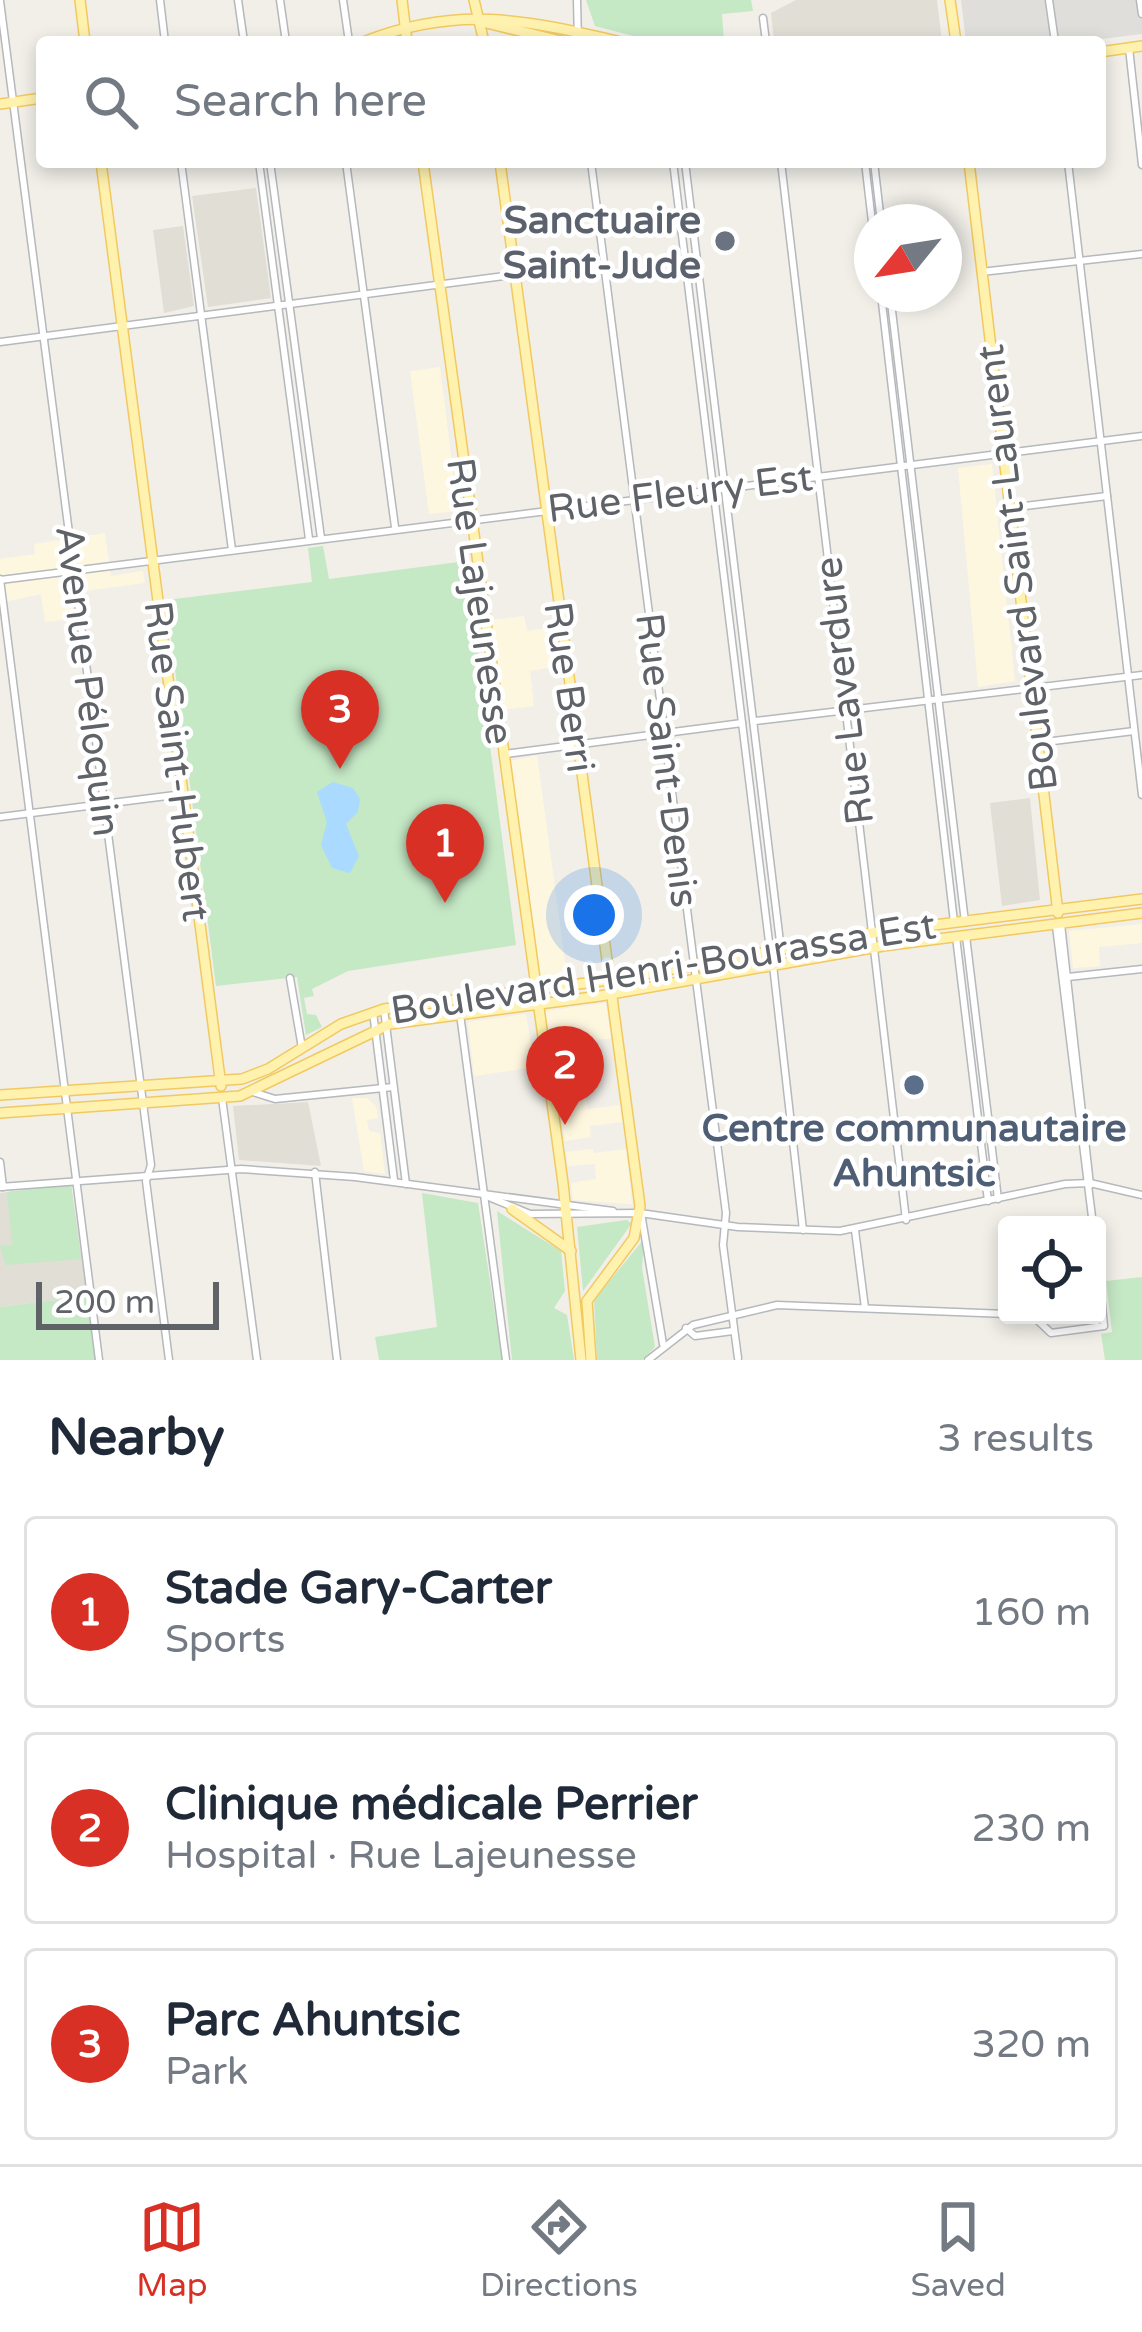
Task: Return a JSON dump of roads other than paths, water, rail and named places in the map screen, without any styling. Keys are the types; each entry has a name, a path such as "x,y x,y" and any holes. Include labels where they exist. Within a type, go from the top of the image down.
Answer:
{"main road":[{"path":"80,0 85,36"},
{"path":"401,0 407,36"},
{"path":"474,0 482,36"},
{"path":"950,0 955,36"},
{"path":"381,36 406,28 497,16 574,36"},
{"path":"477,20 541,36"},
{"path":"1106,51 1142,46"},
{"path":"0,104 36,99"},
{"name":"Rue Saint-Hubert","path":"102,168 222,1098"},
{"name":"Rue Lajeunesse","path":"424,168 582,1324"},
{"name":"Rue Berri","path":"501,168 640,1213"},
{"name":"Boulevard Saint-Laurent","path":"970,168 1058,924"},
{"name":"Boulevard Henri-Bourassa Est","path":"0,1096 255,1076 379,1010 610,980 872,933 1142,899"},
{"name":"Boulevard Henri-Bourassa Est","path":"0,1113 222,1098 253,1092 386,1025 612,994 874,948 1142,913"},
{"path":"512,1209 571,1251"},
{"path":"581,1360 582,1324 592,1291 631,1243 640,1213"},
{"path":"582,1324 591,1360"}],"street":[{"path":"160,0 164,36"},
{"path":"238,0 243,36"},
{"path":"280,0 285,36"},
{"path":"343,0 348,36"},
{"path":"578,0 578,36"},
{"path":"1049,0 1054,36"},
{"path":"1140,0 1142,14"},
{"name":"Avenue Péloquin","path":"0,1 141,1086 169,1360"},
{"path":"763,18 765,36"},
{"path":"1129,48 1142,165"},
{"path":"182,168 232,550"},
{"path":"260,168 309,539"},
{"path":"271,168 321,538"},
{"path":"347,168 395,528"},
{"name":"Rue Saint-Denis","path":"592,168 696,979 738,1358"},
{"path":"674,168 742,723 776,950"},
{"path":"686,168 776,950"},
{"name":"Rue Laverdure","path":"782,168 906,1220"},
{"path":"866,168 870,204"},
{"path":"875,168 879,204"},
{"path":"1069,168 1142,795"},
{"path":"981,272 1142,254"},
{"path":"0,342 604,263"},
{"path":"882,312 928,700 960,922"},
{"path":"892,312 960,922"},
{"name":"Rue Fleury Est","path":"0,580 713,486 1142,436"},
{"path":"1009,508 1107,496"},
{"path":"0,580 99,1360"},
{"path":"502,754 1142,675"},
{"path":"1036,743 1134,731"},
{"path":"0,818 183,794"},
{"name":"Boulevard Saint-Laurent","path":"1058,924 1093,1216"},
{"path":"961,936 998,1199"},
{"path":"961,936 988,1202"},
{"path":"773,965 803,1230"},
{"path":"1064,978 1142,968"},
{"path":"290,978 302,1048"},
{"path":"379,1010 386,1025 406,1184"},
{"path":"379,1010 374,1029 394,1182"},
{"path":"460,1014 506,1360"},
{"name":"Boulevard Henri-Bourassa Est","path":"253,1092 274,1099 394,1087"},
{"name":"Rue Saint-Hubert","path":"222,1098 257,1360"},
{"path":"0,1162 2,1187 231,1168 394,1182 566,1211"},
{"path":"315,1172 338,1360"},
{"path":"484,1195 512,1209 640,1213 725,1225 855,1230 1089,1185 1142,1195"},
{"name":"Rue Berri","path":"640,1213 663,1344"},
{"path":"855,1230 865,1308"},
{"path":"648,1360 686,1328 732,1313 787,1305 998,1314"},
{"path":"1042,1324 1051,1333 1105,1324"},
{"path":"686,1328 695,1336 734,1331"}],"water":[{"path":"333,782 353,788 360,799 358,812 346,824 359,856 350,873 332,868 321,845 327,822 317,792"}],"place":[{"name":"Sanctuaire Saint-Jude","path":"725,241"},
{"name":"Parc Ahuntsic","path":"340,769"},
{"name":"Stade Gary-Carter","path":"445,903"},
{"name":"Centre communautaire Ahuntsic","path":"914,1085"},
{"name":"Clinique médicale Perrier","path":"565,1125"}]}
